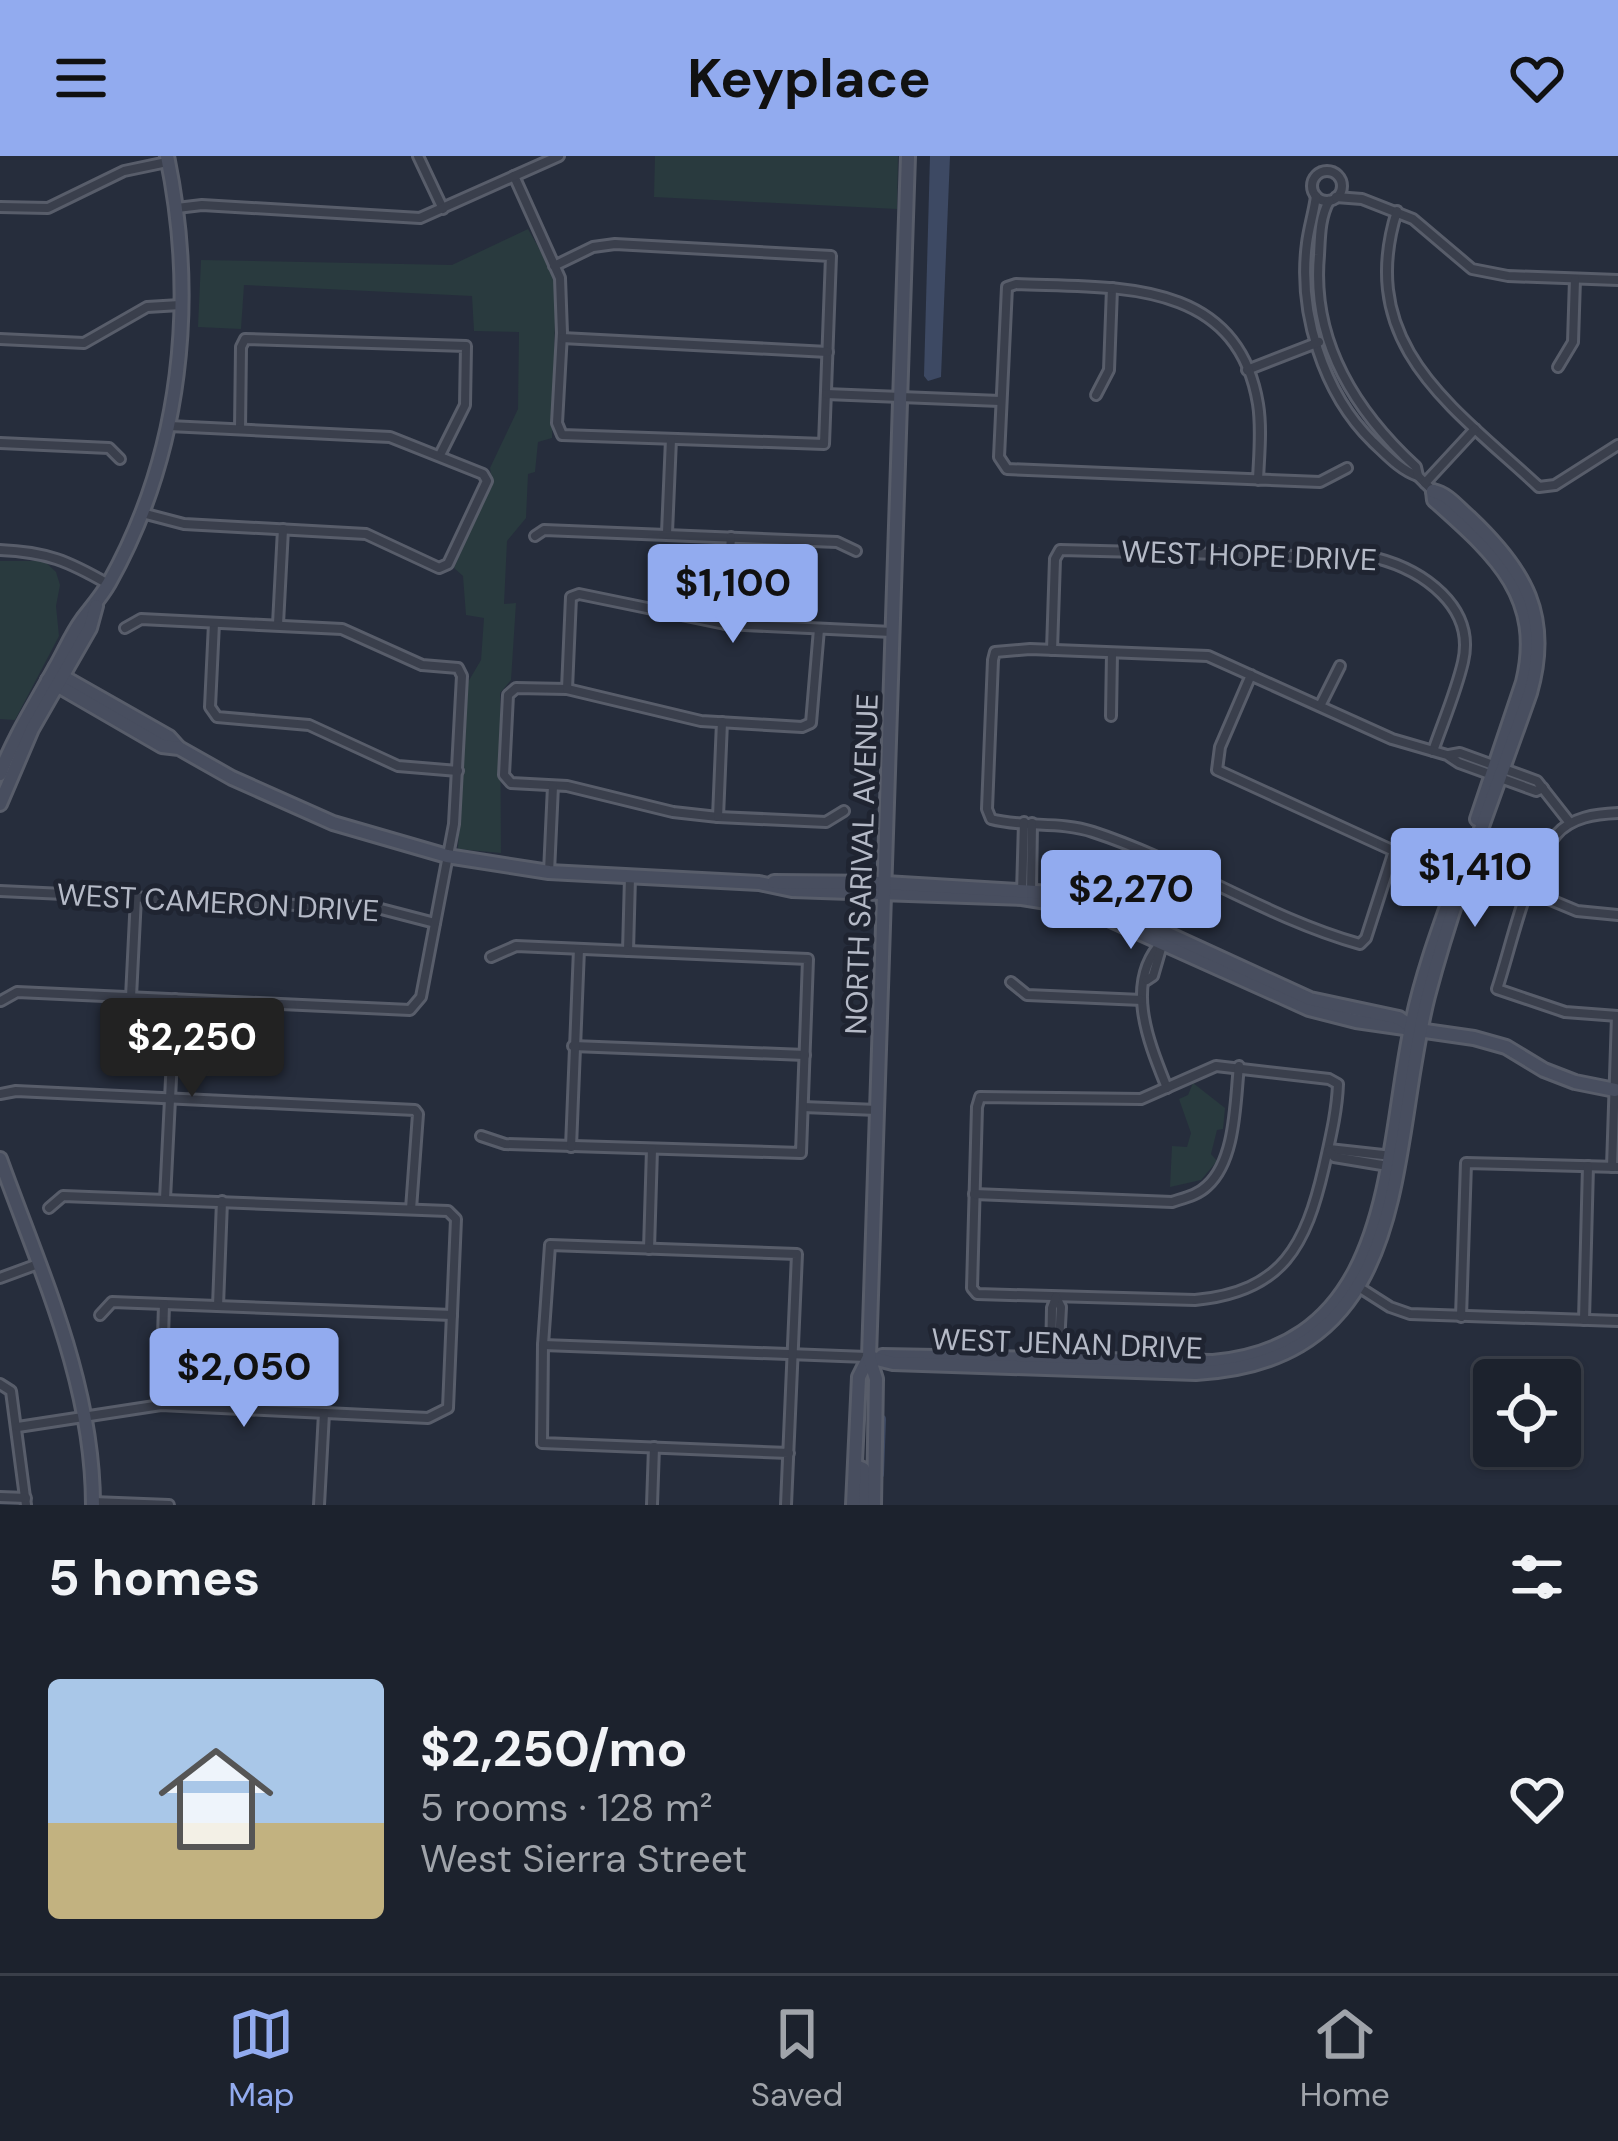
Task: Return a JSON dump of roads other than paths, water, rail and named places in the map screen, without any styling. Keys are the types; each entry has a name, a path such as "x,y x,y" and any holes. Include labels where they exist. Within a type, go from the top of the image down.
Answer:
{"street":[{"path":"418,156 443,209"},
{"path":"177,208 202,205 420,218 559,156"},
{"name":"NORTH SARIVAL AVENUE","path":"874,1505 876,1378 869,1357 908,156"},
{"path":"0,207 48,208 124,171 168,159 177,208 183,305 169,426 142,512 96,605 90,628 0,774"},
{"path":"1425,483 1362,431 1332,384 1317,343 1308,310 1305,265 1316,196 1312,183 1321,172 1335,173 1362,199 1413,219 1472,269 1508,276 1618,280"},
{"path":"514,176 562,294 557,423 562,435 824,444 832,256 615,244 593,247 554,266"},
{"path":"1341,182 1324,211 1318,263 1320,304 1338,369 1362,411 1416,466 1434,500 1498,560 1523,609 1526,670 1497,771 1432,950 1389,1211 1381,1243 1355,1285"},
{"path":"1316,196 1362,199"},
{"path":"1397,212 1386,276 1397,330 1424,379 1544,488 1618,445"},
{"path":"1558,367 1573,342 1576,279"},
{"path":"1258,480 1258,408 1247,370 1232,341 1213,320 1164,295 1112,288 1007,287 1000,401 1001,465 1007,470 1258,480 1320,482 1347,468"},
{"path":"1096,394 1109,370 1112,288"},
{"path":"0,339 84,343 147,307 183,305"},
{"path":"562,338 828,352"},
{"path":"240,429 245,339 466,346 465,406 440,455"},
{"path":"1247,370 1328,339"},
{"path":"826,394 1000,401"},
{"path":"142,512 184,524 366,534 439,568 448,564 487,481 483,474 390,437 169,426"},
{"path":"1425,483 1475,429"},
{"path":"667,533 670,439"},
{"path":"0,443 109,448 120,459"},
{"path":"278,624 283,529"},
{"path":"535,536 544,530 667,533 837,542 856,551"},
{"path":"724,624 731,537"},
{"path":"0,550 36,551 63,559 108,584"},
{"name":"WEST HOPE DRIVE","path":"1052,650 1055,560 1060,550 1376,558 1404,566 1432,582 1463,630 1465,658 1433,751"},
{"path":"567,689 567,610 571,597 579,594 724,624 894,632"},
{"path":"1,1001 17,992 410,1010 418,1005 454,824 462,676 458,668 422,665 342,629 141,620 124,628"},
{"path":"214,623 212,713 217,717 309,725 398,766 458,771"},
{"path":"819,629 811,723 802,727 700,721 567,689 516,688 508,695 504,776 511,783 553,786 718,817 826,822 844,811"},
{"path":"1250,675 1220,747 1217,770 1394,851 1373,919 1360,944 1300,924 1155,854 1085,830 992,819 987,809 995,652 1052,650 1208,656 1392,739 1447,755 1460,753 1536,791 1543,788 1570,824"},
{"path":"1111,716 1112,653"},
{"path":"1320,706 1340,666"},
{"path":"55,678 170,737 178,748 232,778 333,824 447,856 549,872 759,884 793,879 1026,894 1084,908 1310,999 1506,1047 1544,1070 1615,1090"},
{"path":"0,804 55,678"},
{"path":"718,817 722,722"},
{"path":"549,872 553,786"},
{"path":"1461,1317 1466,1163 1615,1167 1618,1016 1565,1012 1497,989 1529,891 1557,833 1595,814 1618,813"},
{"path":"1026,894 1028,822"},
{"path":"628,951 630,877"},
{"name":"WEST CAMERON DRIVE","path":"0,891 381,909 435,923"},
{"path":"1529,891 1577,911 1618,915"},
{"path":"130,997 136,898"},
{"path":"1165,939 1142,1000 1144,1030 1167,1088"},
{"path":"481,1136 505,1144 801,1153 808,959 516,946 491,957"},
{"path":"571,1147 579,949"},
{"path":"1011,982 1027,995 1142,1000"},
{"path":"165,1199 175,999"},
{"path":"573,1046 805,1055"},
{"path":"1216,1066 1329,1079 1338,1084 1312,1218 1278,1269 1219,1298 977,1294 972,1288 976,1106 980,1097 1127,1100 1167,1088 1216,1066"},
{"path":"974,1194 1172,1202 1208,1186 1225,1158 1239,1066"},
{"path":"0,1094 16,1091 415,1110 411,1209"},
{"path":"803,1107 878,1110"},
{"path":"649,1249 652,1149"},
{"path":"1328,1149 1394,1162"},
{"path":"0,1160 70,1350 86,1414 93,1503 169,1505"},
{"path":"1355,1285 1394,1162"},
{"path":"1584,1320 1588,1166"},
{"path":"17,1427 161,1405 428,1418 448,1408 455,1220 448,1211 63,1196 49,1208"},
{"path":"218,1306 222,1201"},
{"path":"786,1505 789,1453 797,1254 550,1245 542,1443 789,1453"},
{"path":"0,1278 38,1264"},
{"path":"1355,1285 1410,1314 1618,1322"},
{"name":"WEST JENAN DRIVE","path":"543,1346 1055,1362 1225,1361 1283,1342 1322,1322 1355,1285"},
{"path":"1055,1362 1061,1307 1056,1297"},
{"path":"100,1315 112,1302 452,1315"},
{"path":"161,1405 164,1304"},
{"name":"NORTH SARIVAL AVENUE","path":"858,1505 859,1377 869,1357"},
{"path":"0,1497 26,1502 11,1390 3,1384"},
{"path":"319,1505 324,1413"},
{"path":"652,1505 654,1447"}],"water":[{"path":"930,156 950,156 941,377 928,381 924,376"}],"waterway":[{"path":"880,1474 882,1419"}]}
